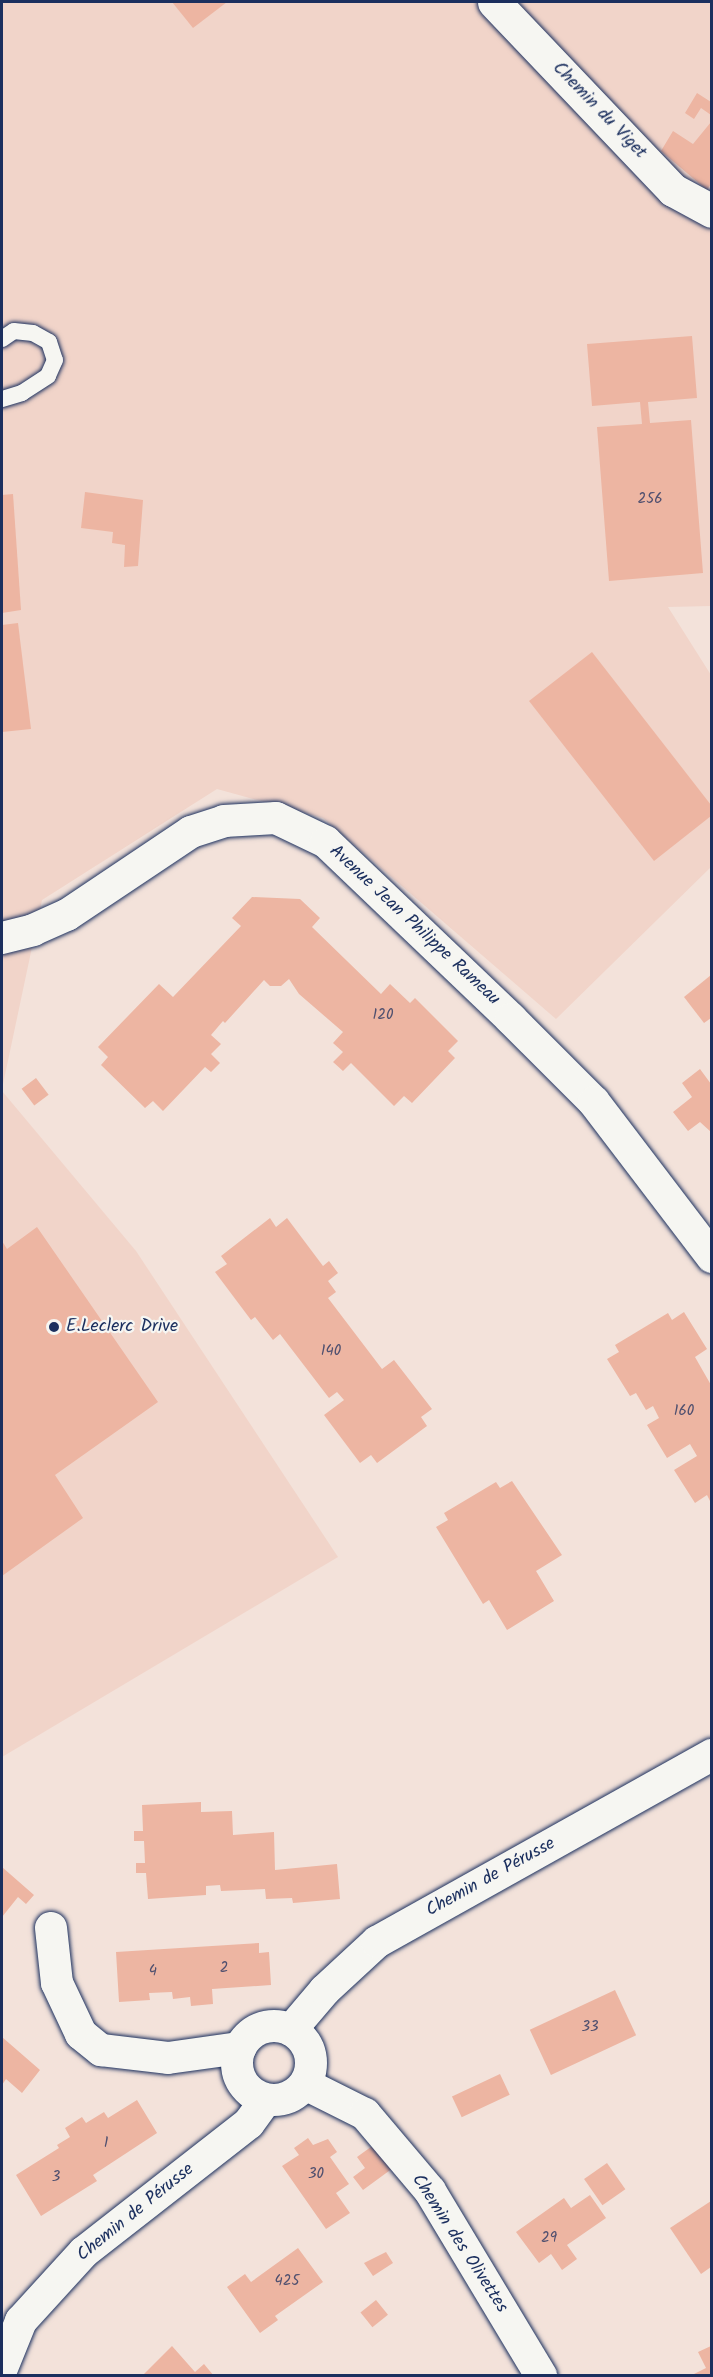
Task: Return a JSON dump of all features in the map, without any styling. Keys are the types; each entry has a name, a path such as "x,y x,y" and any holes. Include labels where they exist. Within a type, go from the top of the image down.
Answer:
{"street":[{"name":"Chemin du Viget","path":"494,2 673,190 711,211"},
{"name":"Avenue Jean Philippe Rameau","path":"2,938 33,930 67,915 191,832 224,821 276,818 326,842 520,1027 594,1102 711,1257"},
{"name":"Chemin de Pérusse","path":"291,2030 326,1990 376,1942 711,1755"},
{"path":"51,1928 57,1983 81,2034 101,2050 168,2058 240,2048"},
{"path":"279,2026 291,2030 304,2041 310,2053 311,2072 305,2084 289,2098 266,2100 254,2095 238,2074 240,2048 256,2030 279,2026"},
{"name":"Chemin des Olivettes","path":"305,2084 365,2114 430,2191 541,2376"},
{"name":"Chemin de Pérusse","path":"2,2368 21,2320 84,2252 249,2123 266,2100"}],"lane":[{"path":"2,339 14,331 33,333 49,342 56,360 48,376 22,393 2,399"}],"shaded area":[{"path":"2,2 711,2 711,606 668,607 711,675 711,867 556,1019 323,818 217,789 42,900 2,1089"},
{"path":"2,1091 136,1251 338,1557 2,1757"}],"building":[{"path":"172,2 227,2 193,28"},
{"path":"697,93 711,102 711,115 701,108 694,119 685,113"},
{"path":"711,122 711,184 707,190 661,151 673,131 693,144"},
{"path":"692,336 697,398 648,402 650,423 691,420 703,573 609,581 597,427 642,424 640,402 592,406 587,344"},
{"path":"85,492 143,500 138,566 124,567 125,545 112,543 113,532 81,528"},
{"path":"13,494 21,610 2,613 2,495"},
{"path":"18,623 31,729 2,732 2,625"},
{"path":"592,652 711,805 711,816 654,861 529,701"},
{"path":"252,897 300,899 320,918 312,927 381,994 390,984 410,1003 415,998 458,1041 448,1051 455,1058 412,1103 404,1096 394,1106 351,1063 343,1071 333,1062 343,1052 333,1043 343,1032 299,994 289,979 281,986 270,986 264,980 225,1023 223,1021 211,1035 221,1044 211,1054 220,1063 211,1072 205,1067 163,1111 153,1101 145,1108 101,1065 108,1057 98,1047 159,984 173,997 241,926 232,918"},
{"path":"711,975 711,1018 704,1023 684,997"},
{"path":"700,1069 711,1084 711,1132 700,1122 688,1131 673,1112 692,1097 682,1083"},
{"path":"36,1078 49,1095 34,1106 22,1089"},
{"path":"270,1218 276,1227 287,1218 323,1266 329,1261 338,1273 328,1281 336,1292 328,1298 382,1369 394,1360 432,1409 421,1417 427,1426 377,1463 371,1455 360,1463 324,1415 344,1400 337,1392 329,1398 280,1334 273,1340 255,1317 251,1320 215,1272 227,1264 221,1256"},
{"name":"E.Leclerc Drive","path":"37,1227 158,1402 55,1475 83,1518 2,1576 2,1241 7,1249"},
{"path":"684,1312 707,1349 695,1357 711,1385 711,1503 707,1495 695,1503 674,1470 697,1456 690,1444 667,1458 647,1425 659,1418 653,1406 646,1410 636,1393 630,1396 607,1359 619,1352 615,1345 668,1313 672,1320"},
{"path":"512,1481 562,1555 536,1571 554,1601 507,1630 489,1600 483,1604 436,1527 448,1520 444,1513 496,1482 500,1488"},
{"path":"201,1802 201,1812 232,1811 233,1835 274,1832 275,1870 337,1864 340,1899 293,1903 292,1898 266,1899 265,1889 221,1891 220,1885 206,1886 206,1895 148,1899 146,1873 136,1873 136,1863 145,1863 144,1841 134,1841 134,1831 143,1831 142,1805"},
{"path":"2,1867 34,1895 26,1904 18,1897 2,1917"},
{"path":"259,1943 259,1953 269,1952 271,1985 212,1989 213,2004 191,2006 190,1997 173,1999 172,1992 149,1993 150,2000 119,2002 116,1952"},
{"path":"615,1990 636,2035 551,2075 530,2030"},
{"path":"2,2037 40,2070 22,2093 6,2079 2,2085"},
{"path":"500,2074 510,2095 462,2117 452,2096"},
{"path":"137,2100 157,2133 93,2175 97,2181 41,2216 16,2175 59,2148 57,2145 70,2137 65,2128 82,2117 86,2123 104,2112 108,2118"},
{"path":"308,2138 313,2145 328,2139 337,2152 330,2157 349,2184 336,2193 350,2213 326,2229 282,2166 299,2155 294,2148"},
{"path":"375,2144 393,2168 363,2190 353,2177 365,2168 357,2157"},
{"path":"607,2163 625,2189 602,2205 584,2179"},
{"path":"590,2195 606,2218 567,2245 577,2259 562,2270 551,2254 539,2263 516,2232 564,2198 571,2208"},
{"path":"711,2201 711,2267 701,2274 670,2228"},
{"path":"298,2248 323,2282 275,2316 278,2320 260,2333 227,2287 245,2274 251,2282"},
{"path":"386,2252 393,2263 373,2276 364,2263"},
{"path":"376,2300 388,2315 372,2327 360,2313"},
{"path":"172,2346 195,2372 204,2364 214,2376 142,2376"},
{"path":"711,2346 711,2376 690,2376 706,2368 698,2352"}],"place":[{"name":"E.Leclerc Drive","path":"54,1327"}]}
